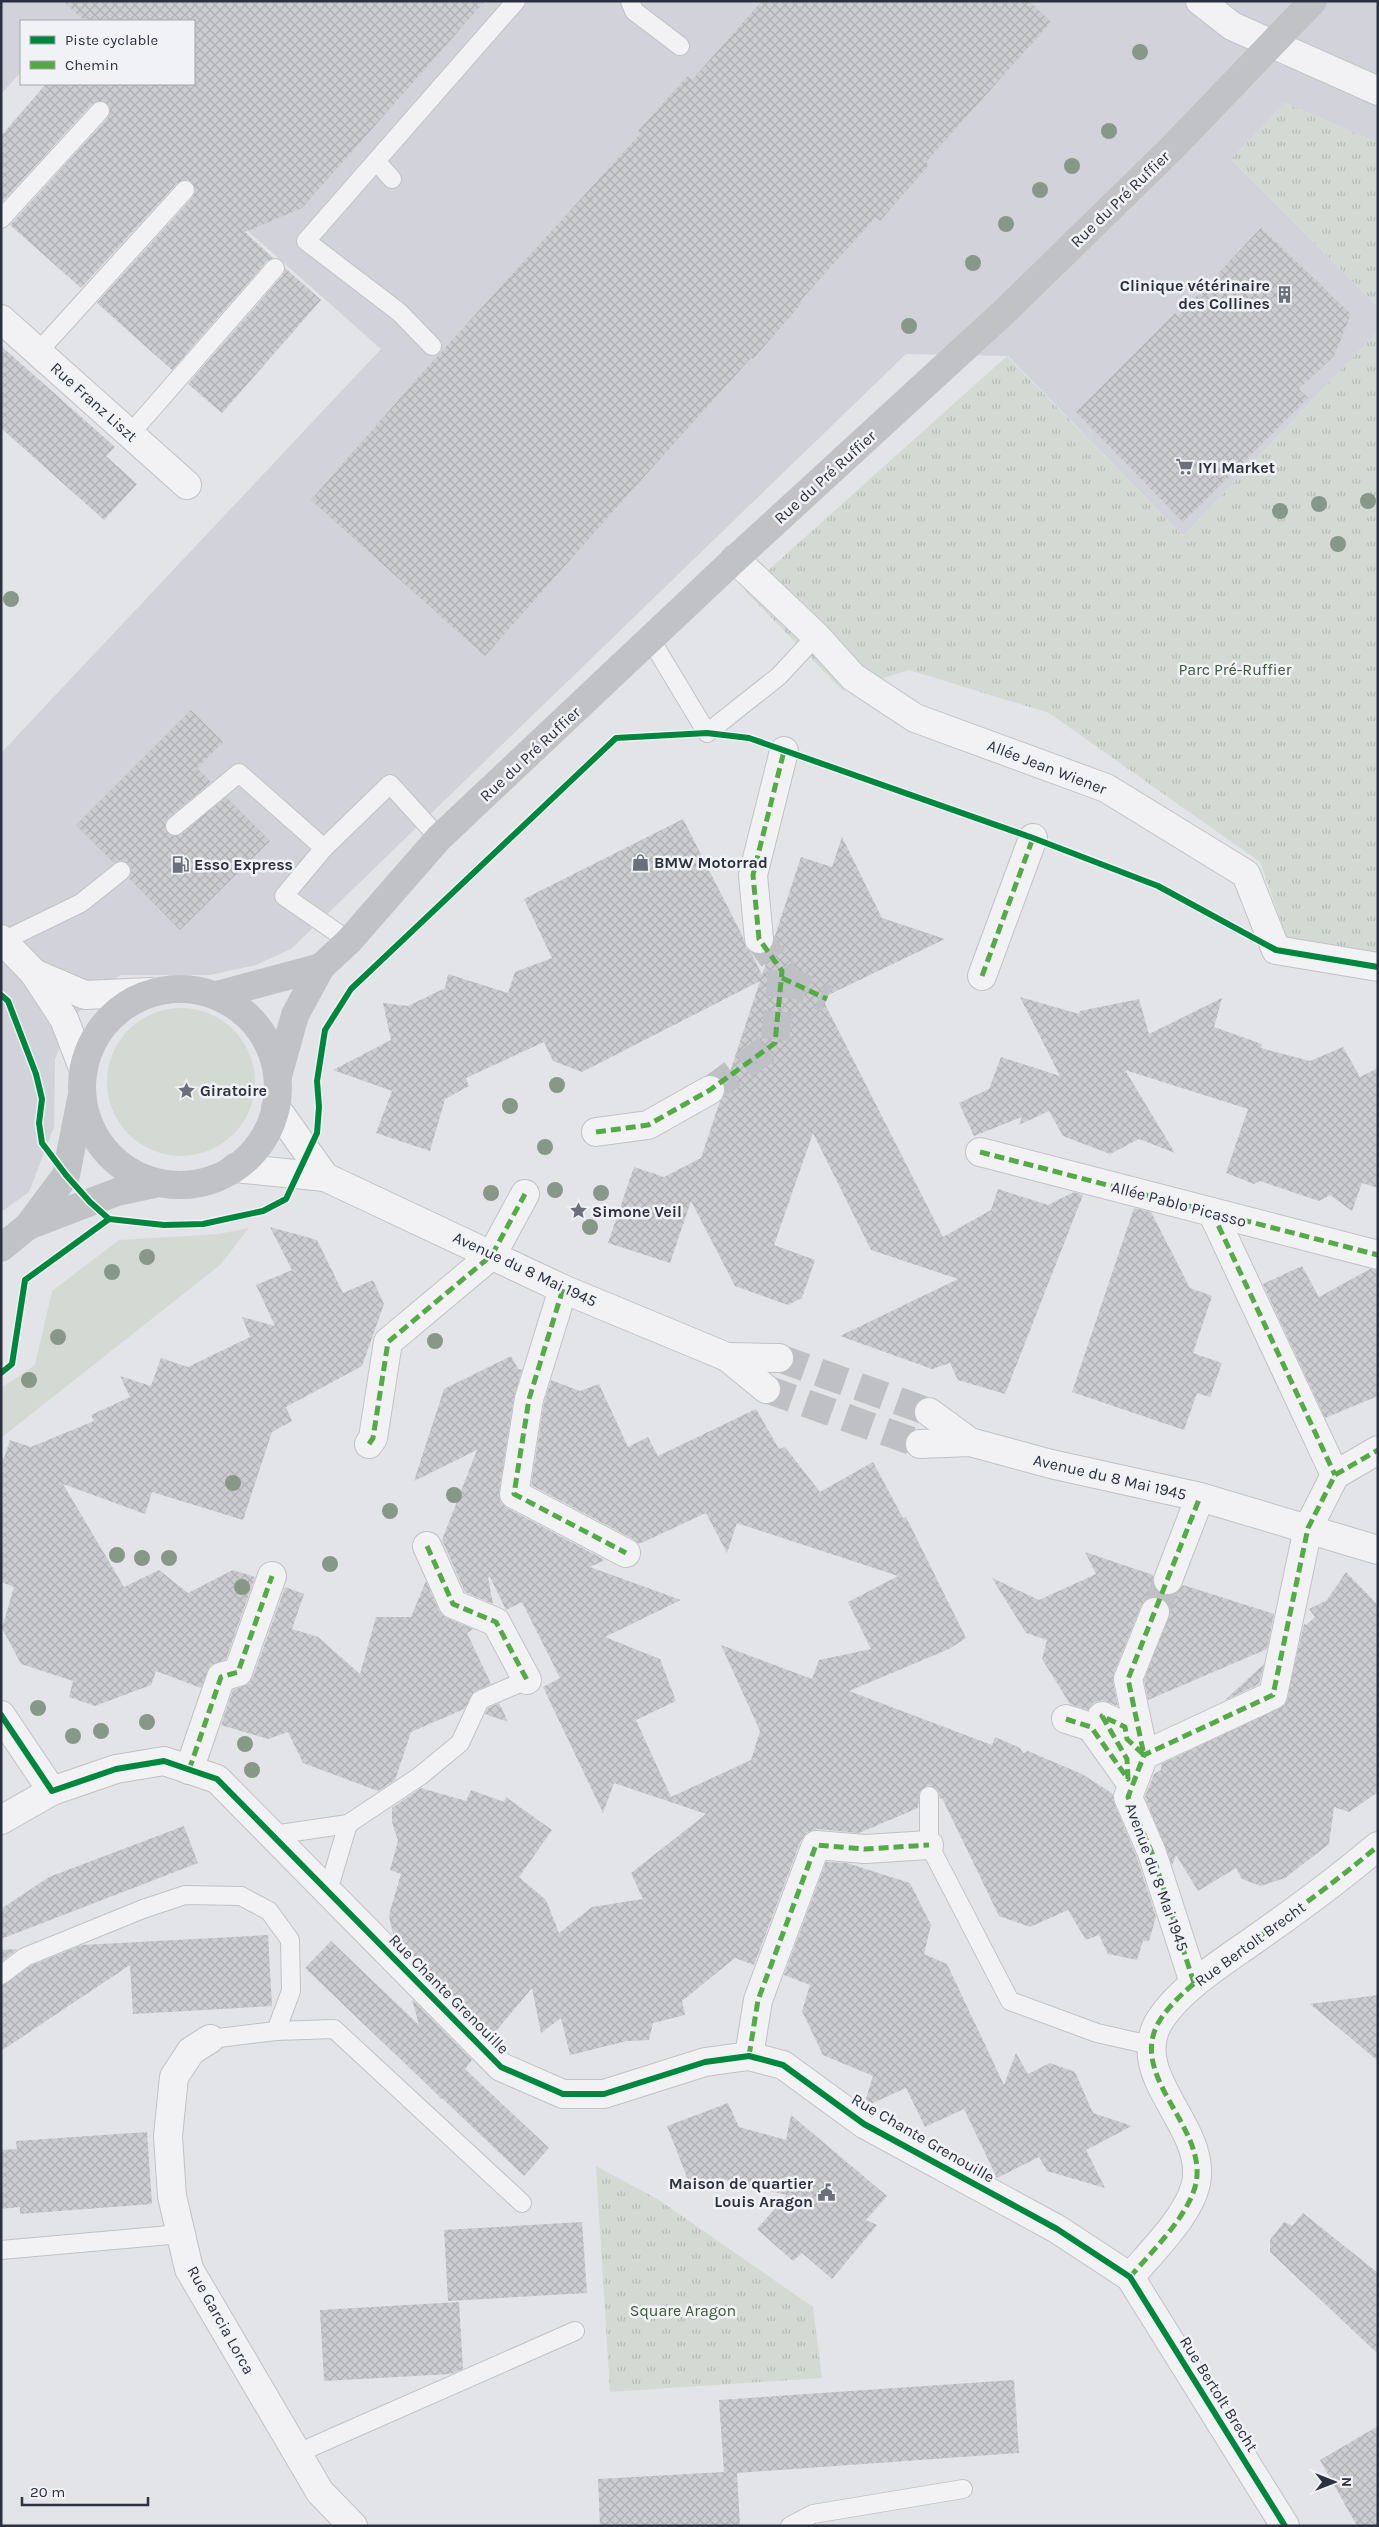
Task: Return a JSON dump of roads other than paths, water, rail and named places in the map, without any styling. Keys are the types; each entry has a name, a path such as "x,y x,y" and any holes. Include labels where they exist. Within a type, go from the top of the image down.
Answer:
{"main road":[{"name":"Rue du Pré Ruffier","path":"321,967 348,941 439,838 735,559 1004,312 1172,148 1313,1"},
{"path":"217,995 321,967"},
{"path":"28,1226 117,1192 159,1183 184,1185 218,1177 235,1168 263,1139 276,1108 278,1076 296,1015 321,967"},
{"path":"1,1248 28,1226 66,1175 82,1095 83,1068 92,1041 113,1015 151,992 187,988 217,995 251,1018 267,1040 278,1076"},
{"path":"82,1095 91,1128 100,1144 126,1169 159,1183"}],"street":[{"path":"1200,1 1232,26 1270,45 1378,91"},
{"name":"Rue Franz Liszt","path":"1,319 187,485"},
{"name":"Allée Jean Wiener","path":"735,559 816,636 852,676 915,718 1106,788 1246,874 1276,950 1378,967"},
{"path":"759,939 753,875 784,751"},
{"path":"982,976 1033,838"},
{"path":"2,940 34,973 64,1019 83,1068"},
{"path":"34,973 85,995 151,992"},
{"path":"596,1132 648,1125 710,1090"},
{"name":"Avenue du 8 Mai 1945","path":"276,1108 325,1177"},
{"name":"Allée Pablo Picasso","path":"980,1152 1378,1255"},
{"name":"Avenue du 8 Mai 1945","path":"235,1168 325,1177 563,1289 727,1357 766,1389"},
{"path":"370,1444 373,1438 388,1342 492,1255 525,1194"},
{"path":"1212,1212 1335,1474"},
{"path":"563,1289 529,1400 514,1494 626,1552"},
{"name":"Avenue du 8 Mai 1945","path":"727,1357 779,1358"},
{"name":"Avenue du 8 Mai 1945","path":"929,1412 970,1442"},
{"name":"Avenue du 8 Mai 1945","path":"920,1444 970,1442 1052,1464 1200,1497 1378,1550"},
{"path":"1144,1756 1274,1695 1308,1528 1335,1474 1378,1450"},
{"path":"1168,1580 1200,1497"},
{"path":"427,1546 452,1604 496,1622 527,1680"},
{"path":"189,1770 222,1677 238,1672 272,1576"},
{"path":"1144,1756 1128,1679 1155,1612"},
{"path":"1,1715 52,1791"},
{"path":"1066,1719 1091,1727 1128,1779 1127,1759 1102,1716 1126,1727 1127,1739 1144,1756"},
{"name":"Avenue du 8 Mai 1945","path":"1144,1756 1128,1797 1152,1853 1194,1983"},
{"name":"Rue Chante Grenouille","path":"1,1820 52,1791 116,1769 164,1761 217,1779 501,2067 563,2094 604,2094 704,2062 749,2056 783,2065 864,2124 1057,2228 1130,2277"},
{"path":"749,2056 758,2000 816,1845 865,1849 929,1845"},
{"name":"Rue Bertolt Brecht","path":"1150,2045 1160,2020 1194,1983 1331,1885 1378,1846"},
{"name":"Rue Garcia Lorca","path":"210,2039 192,2051 174,2077 168,2136 172,2196 189,2268 320,2492 353,2526"},
{"path":"1130,2277 1187,2208 1197,2175 1192,2144 1156,2072 1150,2045"},
{"name":"Rue Bertolt Brecht","path":"1130,2277 1285,2526"}],"lane":[{"path":"432,346 400,312 306,241 516,1"},
{"path":"630,1 634,11 680,46"},
{"path":"1,219 100,111"},
{"path":"376,160 392,179"},
{"path":"38,352 185,190"},
{"path":"130,434 275,268"},
{"path":"651,640 707,733 779,676 816,636"},
{"path":"175,826 239,773 324,848"},
{"path":"348,941 284,896 324,848 390,784 439,838"},
{"path":"2,940 81,903 121,871"},
{"path":"273,1836 348,1824 420,1776 460,1743 480,1700 527,1680"},
{"path":"929,1796 929,1845 1010,2001 1097,2034 1150,2045"},
{"path":"328,1891 348,1824"},
{"path":"1,1975 25,1958 143,1909 185,1895 241,1896 269,1911 290,1940 291,1991 276,2031"},
{"path":"210,2039 276,2031 334,2029 522,2203"},
{"path":"1,2250 181,2234"},
{"path":"298,2453 575,2331"},
{"path":"790,2526 813,2514 963,2489"}],"tunnel":[{"path":"710,1090 775,1043 782,971 759,939"},
{"path":"782,978 827,999"},
{"path":"779,1358 929,1412"},
{"path":"766,1389 920,1444"},
{"path":"1155,1612 1168,1580"}],"place":[{"name":"Clinique vétérinaire des Collines","path":"1284,294"},
{"name":"IYI Market","path":"1184,467"},
{"name":"BMW Motorrad","path":"640,862"},
{"name":"Esso Express","path":"180,864"},
{"name":"Giratoire","path":"186,1090"},
{"name":"Simone Veil","path":"578,1211"},
{"name":"Maison de quartier Louis Aragon","path":"827,2192"}],"park label":[{"name":"Parc Pré-Ruffier","path":"1235,669"},
{"name":"Square Aragon","path":"683,2310"}]}
